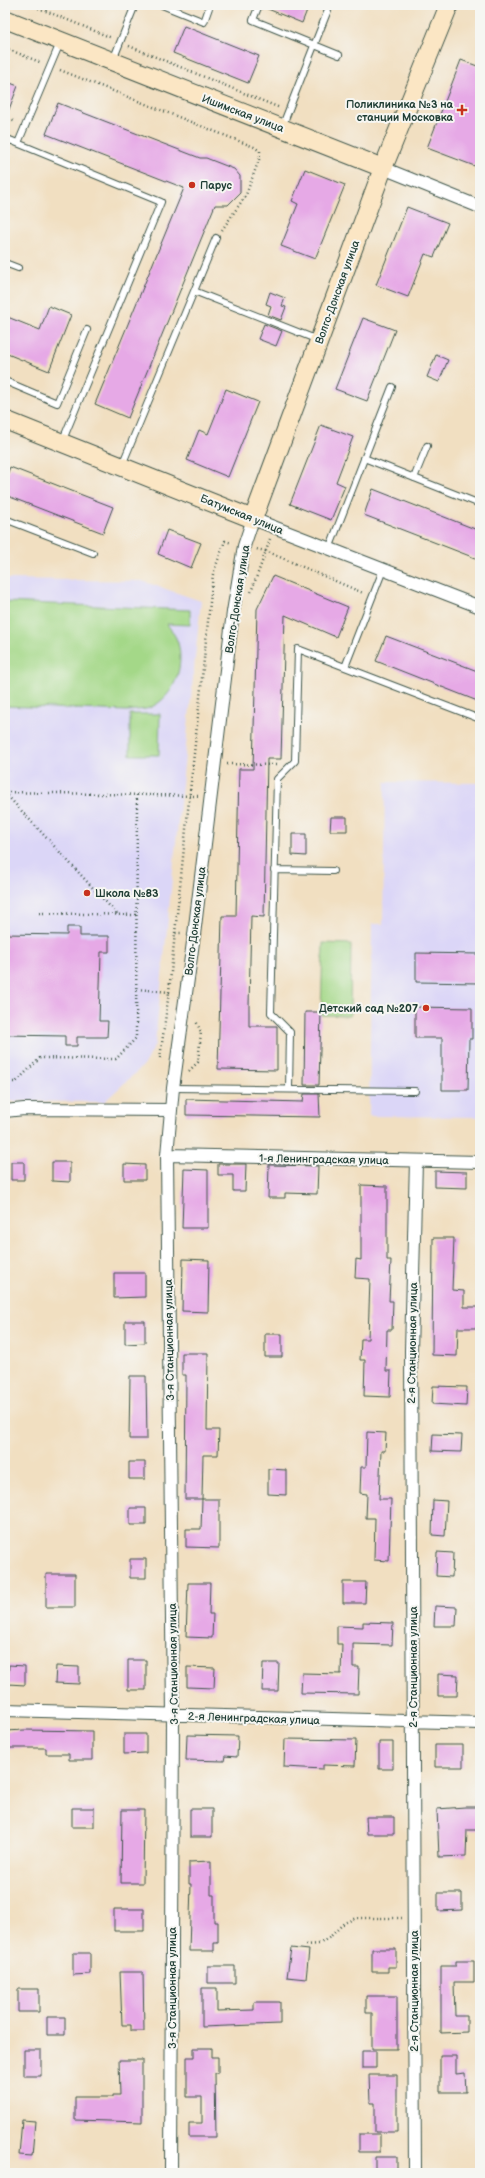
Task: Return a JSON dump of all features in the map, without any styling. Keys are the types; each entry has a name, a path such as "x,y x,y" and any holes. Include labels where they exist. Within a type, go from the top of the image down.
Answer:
{"street":[{"name":"Волго-Донская улица","path":"167,1155 173,1088 194,935 233,612 244,546 383,168 449,5"},
{"name":"Ишимская улица","path":"5,19 480,207"},
{"name":"Батумская улица","path":"5,420 480,608"},
{"path":"5,1111 24,1109 171,1110"},
{"name":"1-я Ленинградская улица","path":"167,1155 480,1162"},
{"name":"3-я Станционная улица","path":"167,1155 173,1715 171,2173"},
{"name":"2-я Станционная улица","path":"415,2173 411,1351 416,1161"},
{"name":"2-я Ленинградская улица","path":"5,1710 480,1723"}],"lane":[{"path":"112,62 135,5"},
{"path":"162,5 204,22 210,5"},
{"path":"259,5 253,20 339,55"},
{"path":"282,128 330,5"},
{"path":"18,143 60,41"},
{"path":"5,138 161,202 62,443"},
{"path":"122,467 216,238"},
{"path":"5,262 18,268"},
{"path":"194,291 319,340"},
{"path":"5,381 57,403 87,330"},
{"path":"329,549 392,387"},
{"path":"414,478 426,446"},
{"path":"364,458 480,504"},
{"path":"5,519 93,553"},
{"path":"345,667 383,570"},
{"path":"289,1089 290,1032 271,1013 277,779 295,761 298,649 480,719"},
{"path":"274,870 334,871"},
{"path":"173,1088 415,1091"}],"path":[{"path":"31,5 288,111"},
{"path":"5,48 254,147 260,151 260,157 246,195 216,238"},
{"path":"274,527 266,551 372,596"},
{"path":"226,772 227,764 290,765"},
{"path":"5,792 211,797"},
{"path":"5,792 117,914"},
{"path":"5,1082 16,1082 40,1058 116,1059 136,1038 137,795"},
{"path":"38,912 137,915"},
{"path":"160,1058 175,933 194,935"},
{"path":"136,989 169,992"},
{"path":"186,1088 189,1072 198,1062 201,1032 196,1020"},
{"path":"306,1945 319,1944 330,1937 344,1923 356,1918 414,1918"}],"shaded area":[{"name":"Школа №83","path":"5,579 142,581 201,601 155,1044 143,1066 104,1102 5,1101"},
{"name":"Детский сад №207","path":"385,782 480,783 480,1117 369,1116 372,924 383,924"}],"green space":[{"path":"5,602 190,610 190,625 167,624 177,640 180,653 180,663 175,682 163,699 146,709 127,711 5,706"},
{"path":"130,714 160,714 159,755 130,755"},
{"path":"323,943 351,944 350,1016 321,1015"}],"building":[{"path":"263,5 309,5 302,23 263,7"},
{"path":"184,26 259,56 248,83 173,53"},
{"path":"461,60 480,67 480,168 427,148"},
{"path":"5,81 18,86 6,117 5,117"},
{"path":"58,103 200,158 206,158 234,169 240,176 240,193 228,205 215,205 128,418 95,404 184,188 46,134"},
{"path":"305,169 345,185 315,259 281,246 298,204 292,201"},
{"path":"407,207 448,223 434,257 425,254 408,297 376,285"},
{"path":"270,292 285,298 282,306 286,307 281,320 268,315 271,306 266,304"},
{"path":"49,306 71,315 49,371 5,353 5,316 40,330"},
{"path":"363,318 395,330 367,401 335,389"},
{"path":"264,324 282,331 276,346 258,339"},
{"path":"436,355 448,360 439,382 427,377"},
{"path":"226,389 258,402 228,477 187,460 199,430 208,434"},
{"path":"321,425 353,437 336,482 345,486 331,520 290,504"},
{"path":"10,467 113,507 103,533 5,495 5,480"},
{"path":"373,489 480,531 480,560 364,515"},
{"path":"167,530 201,543 191,568 158,554"},
{"path":"273,576 348,607 336,637 285,615 281,759 267,759 264,917 251,916 249,1006 249,1026 277,1026 277,1070 218,1069 222,916 236,916 239,769 253,769 257,609"},
{"path":"386,636 480,672 480,702 376,661"},
{"path":"331,817 347,817 347,831 330,831"},
{"path":"292,834 306,834 306,856 292,855"},
{"path":"67,927 80,927 80,936 109,936 109,952 101,952 99,1021 108,1021 107,1037 77,1037 77,1046 65,1046 65,1036 5,1035 5,934 67,935"},
{"path":"416,953 480,954 478,983 416,982"},
{"path":"415,1007 472,1008 472,1039 469,1039 468,1090 442,1090 442,1038 415,1038"},
{"path":"305,1012 321,1012 319,1085 304,1085"},
{"path":"304,1094 319,1094 320,1117 186,1115 186,1099 303,1102"},
{"path":"11,1162 24,1162 24,1180 11,1180"},
{"path":"52,1162 70,1162 70,1182 52,1181"},
{"path":"124,1164 145,1165 145,1180 124,1180"},
{"path":"218,1164 246,1164 245,1191 233,1191 233,1175 218,1175"},
{"path":"269,1165 318,1166 317,1194 285,1193 285,1198 268,1198"},
{"path":"184,1169 208,1170 208,1228 182,1228"},
{"path":"435,1171 467,1172 467,1188 435,1187"},
{"path":"361,1185 387,1186 387,1260 391,1260 389,1301 393,1301 392,1330 387,1330 386,1371 391,1371 390,1397 364,1396 365,1360 360,1360 361,1339 368,1339 370,1279 355,1278 356,1259 361,1260"},
{"path":"433,1238 454,1238 452,1290 464,1291 464,1307 480,1307 480,1328 458,1328 457,1356 432,1355"},
{"path":"183,1259 209,1260 208,1312 182,1311"},
{"path":"114,1273 145,1273 145,1297 114,1298"},
{"path":"125,1321 145,1321 145,1343 125,1344"},
{"path":"265,1334 282,1334 282,1357 265,1357"},
{"path":"182,1353 208,1353 207,1430 219,1430 218,1455 203,1455 202,1499 185,1499 186,1375 182,1375"},
{"path":"130,1376 146,1376 147,1439 129,1439"},
{"path":"433,1386 467,1387 466,1406 432,1404"},
{"path":"367,1432 386,1433 385,1451 381,1451 379,1499 391,1499 389,1561 374,1560 375,1518 366,1518 367,1494 360,1493 361,1467 366,1467"},
{"path":"433,1434 462,1435 461,1452 432,1451"},
{"path":"129,1462 145,1462 145,1479 129,1479"},
{"path":"268,1469 286,1470 286,1495 268,1494"},
{"path":"202,1499 219,1499 219,1548 186,1547 186,1529 201,1529"},
{"path":"433,1500 447,1501 445,1536 432,1535"},
{"path":"130,1508 146,1508 146,1525 130,1525"},
{"path":"437,1552 453,1553 452,1577 436,1576"},
{"path":"130,1559 146,1559 146,1578 130,1578"},
{"path":"46,1574 75,1574 75,1607 46,1607"},
{"path":"343,1582 366,1582 365,1603 343,1603"},
{"path":"188,1583 210,1583 209,1614 213,1614 212,1638 186,1637"},
{"path":"435,1606 457,1607 456,1626 434,1626"},
{"path":"363,1622 393,1623 392,1645 353,1644 353,1667 359,1667 358,1694 301,1693 302,1673 341,1674 342,1644 337,1644 337,1626 363,1627"},
{"path":"128,1660 146,1660 146,1690 128,1690"},
{"path":"263,1663 279,1663 278,1691 262,1691"},
{"path":"9,1665 25,1666 25,1685 8,1684"},
{"path":"56,1666 79,1667 79,1684 55,1683"},
{"path":"187,1667 215,1668 214,1688 187,1687"},
{"path":"438,1674 458,1675 457,1696 438,1696"},
{"path":"5,1731 92,1731 92,1760 69,1760 69,1754 46,1754 46,1748 5,1748"},
{"path":"124,1734 146,1734 146,1753 124,1754"},
{"path":"187,1735 238,1736 237,1757 225,1756 224,1761 186,1760"},
{"path":"285,1739 356,1740 355,1766 323,1765 323,1769 284,1767"},
{"path":"379,1742 393,1742 393,1769 379,1769"},
{"path":"435,1745 463,1745 463,1767 435,1767"},
{"path":"478,1807 478,1830 467,1830 466,1856 439,1857 437,1809"},
{"path":"72,1808 94,1808 94,1827 72,1827"},
{"path":"190,1809 212,1809 212,1837 190,1837"},
{"path":"122,1810 144,1810 143,1883 121,1883"},
{"path":"366,1817 394,1817 394,1834 367,1834"},
{"path":"211,1861 211,1895 214,1895 214,1922 218,1922 218,1943 214,1943 214,1951 189,1951 191,1884 189,1884 189,1862"},
{"path":"438,1893 462,1893 462,1910 438,1911"},
{"path":"114,1909 144,1909 144,1931 114,1931"},
{"path":"291,1948 309,1950 306,1979 287,1977"},
{"path":"372,1949 396,1949 396,1967 388,1967 388,1972 372,1972"},
{"path":"73,1953 90,1953 90,1974 73,1975"},
{"path":"456,1961 474,1961 474,1982 454,1982 455,2016 467,2016 467,2032 441,2033 441,1966 456,1966"},
{"path":"208,1966 235,1966 235,1983 208,1983"},
{"path":"120,1972 143,1972 144,2031 131,2031 131,2025 122,2025"},
{"path":"202,1988 217,1988 217,2011 254,2010 254,2002 280,2002 280,2024 202,2027"},
{"path":"18,1989 39,1989 39,2012 18,2012"},
{"path":"366,1996 397,1996 397,2049 372,2049 372,2013 366,2013"},
{"path":"47,2017 65,2017 65,2035 47,2035"},
{"path":"194,2048 212,2048 212,2057 218,2057 218,2073 215,2073 216,2137 189,2137 189,2123 202,2123 202,2097 187,2097 187,2057 194,2057"},
{"path":"24,2050 41,2050 41,2076 24,2076"},
{"path":"362,2051 376,2051 376,2068 362,2068"},
{"path":"440,2056 456,2056 456,2074 465,2073 466,2092 440,2092"},
{"path":"119,2060 142,2060 142,2122 75,2120 75,2097 113,2097 113,2095 120,2095"},
{"path":"369,2075 397,2075 397,2132 375,2132 375,2103 370,2103"},
{"path":"22,2120 35,2121 32,2156 19,2155"},
{"path":"359,2134 380,2134 380,2152 359,2152"},
{"path":"375,2157 397,2157 397,2173 375,2173"}],"place":[{"name":"Поликлиника №3 на станции Московка","path":"462,110"},
{"name":"Парус","path":"192,185"},
{"name":"Школа №83","path":"87,893"},
{"name":"Детский сад №207","path":"426,1008"}]}
